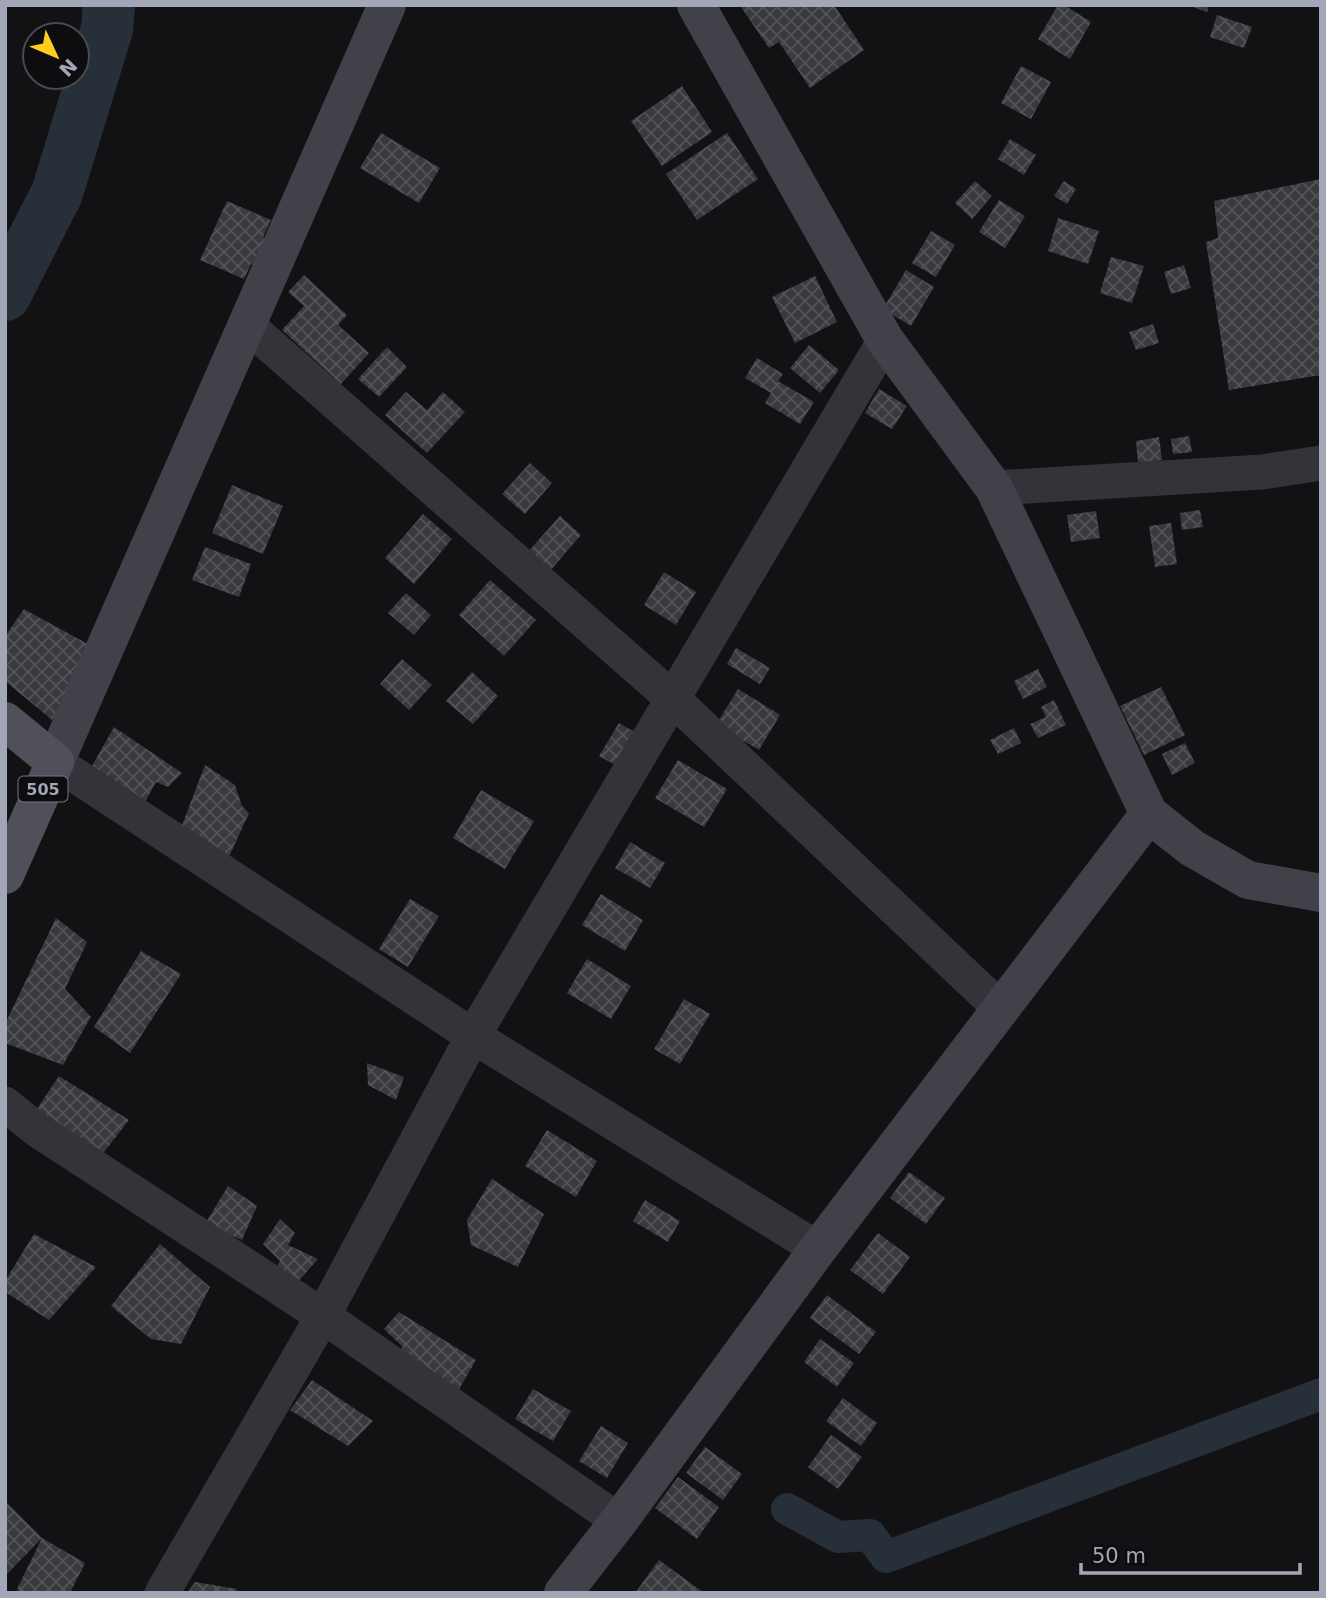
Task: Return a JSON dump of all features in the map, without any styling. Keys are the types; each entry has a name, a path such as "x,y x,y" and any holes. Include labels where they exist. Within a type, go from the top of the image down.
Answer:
{"main road":[{"name":"505","path":"5,721 55,762 5,875"}],"street":[{"path":"387,5 55,762 473,1036 818,1249"},
{"path":"696,5 885,340 994,488 1149,814 1192,848 1248,880 1321,893"},
{"path":"247,325 674,699 1001,1009"},
{"path":"162,1593 323,1315 473,1036 885,340"},
{"path":"994,488 1262,472 1321,463"},
{"path":"563,1593 619,1521 818,1249 1149,814"},
{"path":"5,1104 36,1129 323,1315 619,1521"}],"building":[{"path":"834,5 864,50 810,88 779,42 769,48 741,7"},
{"path":"1058,5 1064,5 1091,22 1070,59 1038,39"},
{"path":"1188,5 1209,5 1207,12"},
{"path":"1217,15 1252,27 1244,48 1210,37"},
{"path":"1021,66 1051,82 1031,119 1001,103"},
{"path":"682,86 712,132 662,166 631,121"},
{"path":"381,133 440,168 419,203 360,168"},
{"path":"727,133 758,179 697,220 666,174"},
{"path":"1010,139 1036,155 1024,175 998,159"},
{"path":"1321,179 1321,375 1229,390 1206,242 1218,238 1214,201"},
{"path":"975,181 992,196 972,219 955,203"},
{"path":"1064,181 1076,189 1067,204 1054,196"},
{"path":"999,200 1025,216 1005,248 979,232"},
{"path":"227,201 271,220 263,237 274,242 263,269 251,264 244,279 200,260"},
{"path":"1058,218 1099,231 1088,264 1048,251"},
{"path":"931,231 955,245 936,277 912,263"},
{"path":"1111,257 1144,266 1132,303 1100,293"},
{"path":"1184,265 1191,288 1171,294 1164,272"},
{"path":"906,270 934,287 911,326 883,309"},
{"path":"304,275 347,315 338,325 369,353 341,384 282,330 304,306 288,292"},
{"path":"815,276 837,322 795,343 772,297"},
{"path":"1153,324 1159,343 1136,350 1129,332"},
{"path":"809,345 839,370 820,393 790,368"},
{"path":"387,347 407,367 379,397 358,379"},
{"path":"757,358 783,374 778,381 814,402 800,424 765,403 771,393 745,378"},
{"path":"879,389 907,406 892,429 865,413"},
{"path":"406,392 427,410 443,392 465,412 427,453 385,415"},
{"path":"1189,436 1192,452 1173,454 1171,439"},
{"path":"1159,437 1162,460 1138,463 1136,441"},
{"path":"530,463 552,483 525,514 502,494"},
{"path":"232,485 283,506 263,554 212,533"},
{"path":"1200,510 1203,527 1182,530 1180,513"},
{"path":"1096,511 1100,538 1071,542 1067,515"},
{"path":"423,514 452,539 414,584 385,558"},
{"path":"560,516 581,535 542,580 520,561"},
{"path":"1171,523 1177,564 1155,567 1149,526"},
{"path":"205,547 251,564 239,597 192,580"},
{"path":"664,572 696,592 676,625 644,605"},
{"path":"490,580 536,620 504,656 459,615"},
{"path":"406,593 431,615 414,635 388,613"},
{"path":"24,609 95,648 52,720 5,681 5,636"},
{"path":"736,648 770,668 760,684 727,664"},
{"path":"402,659 432,685 409,710 380,684"},
{"path":"1038,669 1047,687 1023,699 1014,681"},
{"path":"472,672 498,696 473,724 446,701"},
{"path":"1161,687 1185,735 1144,755 1120,706"},
{"path":"738,689 780,715 759,750 716,725"},
{"path":"1054,700 1066,725 1038,738 1030,724 1046,717 1041,707"},
{"path":"619,723 638,734 619,767 599,756"},
{"path":"114,727 182,773 168,787 156,782 144,804 87,775"},
{"path":"1014,728 1021,743 998,754 990,740"},
{"path":"1185,743 1195,763 1172,775 1162,754"},
{"path":"678,760 727,789 704,827 655,798"},
{"path":"205,765 235,785 242,806 249,813 228,859 179,833"},
{"path":"481,790 534,821 505,869 453,838"},
{"path":"630,842 665,863 650,888 615,868"},
{"path":"601,894 643,920 625,951 582,925"},
{"path":"410,899 439,916 408,967 379,949"},
{"path":"56,918 87,942 65,989 91,1017 63,1065 5,1043 5,1024"},
{"path":"141,951 181,974 130,1053 94,1027"},
{"path":"587,959 631,986 611,1019 567,993"},
{"path":"684,999 710,1014 680,1064 654,1049"},
{"path":"367,1063 404,1077 396,1100 368,1085"},
{"path":"59,1076 129,1120 97,1161 30,1119"},
{"path":"547,1130 597,1161 576,1197 525,1166"},
{"path":"909,1172 945,1198 926,1224 890,1198"},
{"path":"492,1179 544,1214 518,1267 471,1245 467,1220"},
{"path":"228,1186 257,1206 242,1240 205,1224"},
{"path":"645,1200 680,1221 668,1242 633,1221"},
{"path":"280,1219 295,1233 288,1245 318,1259 289,1292 269,1281 280,1261 263,1244"},
{"path":"878,1233 910,1257 883,1294 850,1270"},
{"path":"34,1234 96,1267 49,1320 5,1292 5,1281"},
{"path":"160,1244 210,1287 181,1344 151,1339 111,1306"},
{"path":"827,1295 876,1332 859,1354 810,1318"},
{"path":"399,1312 476,1360 458,1391 393,1357 403,1347 384,1329"},
{"path":"820,1339 854,1363 837,1387 804,1362"},
{"path":"312,1380 373,1421 348,1446 290,1410"},
{"path":"533,1389 571,1411 553,1441 515,1419"},
{"path":"843,1398 877,1423 861,1446 826,1421"},
{"path":"601,1426 628,1443 607,1478 579,1461"},
{"path":"831,1435 862,1457 838,1489 808,1467"},
{"path":"705,1447 742,1474 723,1500 686,1473"},
{"path":"678,1477 719,1507 697,1539 655,1508"},
{"path":"5,1503 42,1538 5,1576"},
{"path":"42,1538 85,1563 70,1593 22,1593 17,1589"},
{"path":"659,1560 704,1593 635,1593"},
{"path":"195,1582 237,1589 235,1593 187,1593"}],"waterway":[{"path":"5,295 57,193 107,29 109,5"},
{"path":"787,1509 838,1537 870,1535 886,1557 1321,1394"}]}
